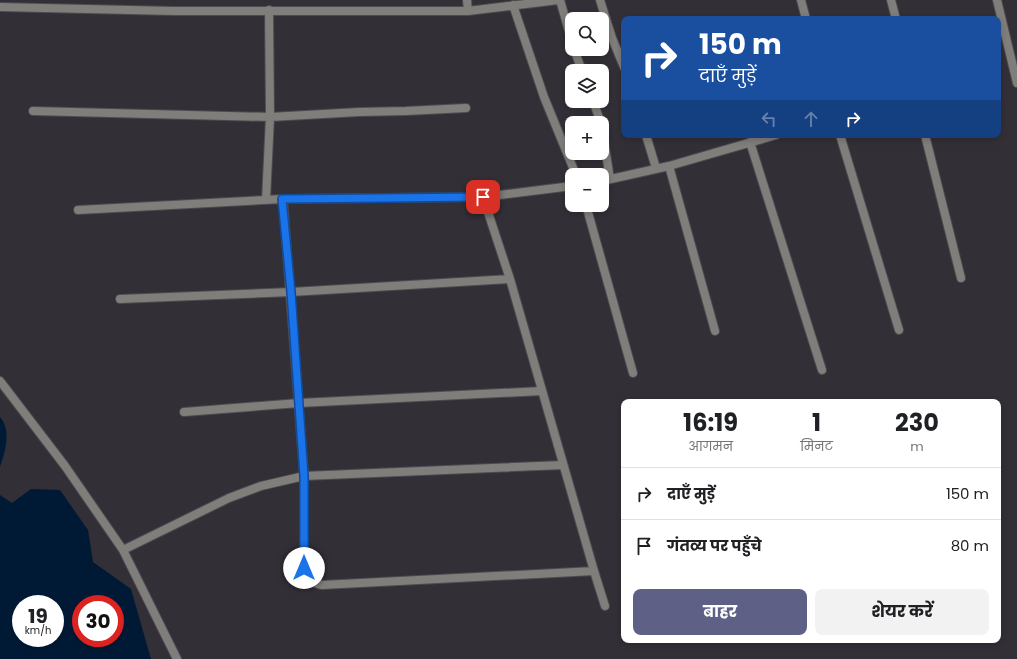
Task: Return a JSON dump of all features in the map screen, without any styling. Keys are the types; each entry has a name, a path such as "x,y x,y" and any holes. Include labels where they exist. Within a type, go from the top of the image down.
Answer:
{"street":[{"path":"467,0 468,11"},
{"path":"0,7 174,11 468,11 559,0 565,19"},
{"path":"600,0 612,38 621,60"},
{"path":"801,0 805,16"},
{"path":"891,0 895,16"},
{"path":"997,0 1001,16"},
{"path":"513,6 544,97 573,168"},
{"path":"266,200 270,117 270,10"},
{"path":"1001,17 1017,83"},
{"path":"33,111 270,117 466,108"},
{"path":"647,138 656,168"},
{"path":"609,179 669,166 765,138"},
{"path":"841,138 899,330"},
{"path":"926,138 961,278"},
{"path":"750,142 822,370"},
{"path":"669,166 715,331"},
{"path":"78,210 282,199 483,197 565,187"},
{"path":"483,197 510,279 605,606"},
{"path":"282,199 291,292 304,476 304,568 308,577 314,584 322,585 594,571"},
{"path":"588,212 633,373"},
{"path":"120,300 291,292 510,279"},
{"path":"0,381 65,466 123,550 177,659"},
{"path":"184,412 299,403 542,391"},
{"path":"123,550 229,498 261,486 304,476 563,465"}],"water":[{"path":"0,417 6,428 7,435 0,467"},
{"path":"31,489 60,490 88,530 93,562 131,589 151,659 0,659 0,495 12,503"}],"route":[{"path":"304,568 304,476 291,292 282,199 483,197"}]}
